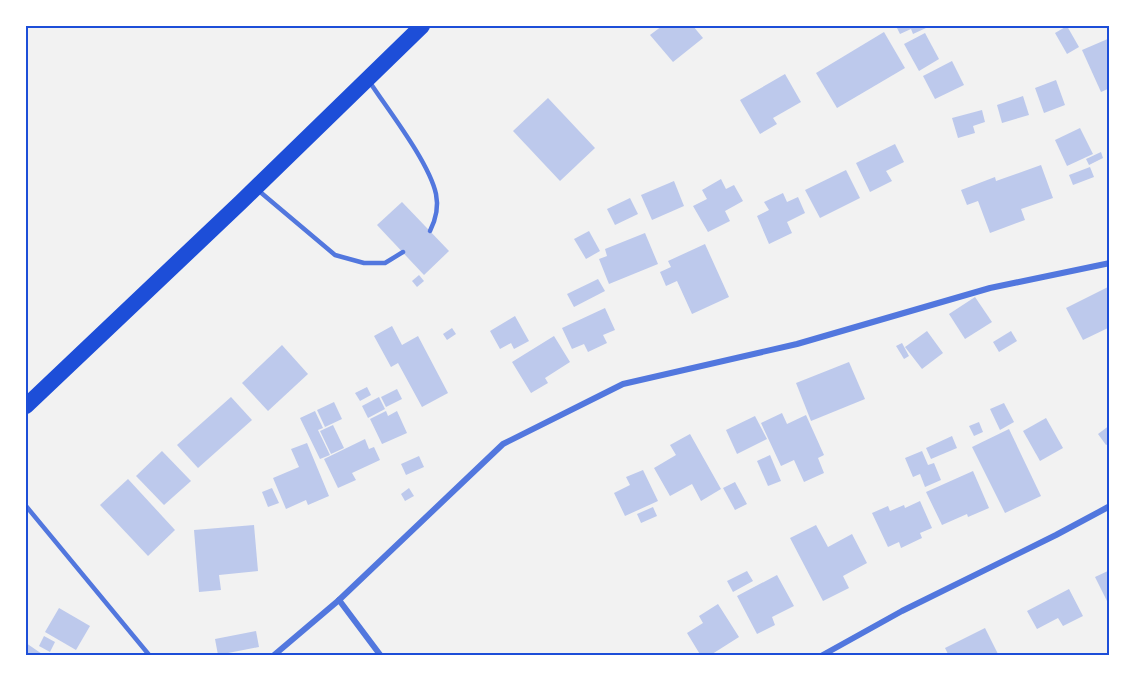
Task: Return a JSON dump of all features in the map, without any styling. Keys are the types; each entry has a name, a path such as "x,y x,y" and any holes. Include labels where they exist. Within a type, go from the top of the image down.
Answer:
{"highway":[{"path":"26,406 422,26"}],"street":[{"path":"273,656 339,600 502,444 623,384 797,344 990,288 1110,263"},
{"path":"821,656 902,610 1110,506"},
{"path":"339,600 381,656"}],"lane":[{"path":"368,78 423,162 436,194 437,216 430,231"},
{"path":"255,188 335,255 364,263 385,263 403,252"},
{"path":"26,506 150,656"}],"building":[{"path":"662,26 693,26 703,38 673,62 650,35"},
{"path":"896,26 925,26 926,28 913,34 911,29 900,34"},
{"path":"1067,26 1079,47 1067,54 1055,33"},
{"path":"884,32 905,68 837,108 816,73"},
{"path":"925,33 939,59 919,71 904,44"},
{"path":"1110,38 1110,88 1101,92 1082,50"},
{"path":"952,61 964,85 935,99 923,76"},
{"path":"785,74 801,102 773,118 777,124 760,134 740,100"},
{"path":"1056,80 1065,105 1044,113 1035,88"},
{"path":"1023,96 1029,115 1002,123 997,105"},
{"path":"548,98 595,148 560,181 513,131"},
{"path":"982,110 985,122 973,126 975,133 958,138 952,118"},
{"path":"1080,128 1093,154 1067,166 1055,140"},
{"path":"895,144 904,162 886,171 892,181 870,192 856,163"},
{"path":"1101,152 1103,158 1089,165 1086,159"},
{"path":"1041,165 1053,198 1021,209 1025,220 990,233 978,201 967,205 961,190 995,177 996,181"},
{"path":"1090,167 1094,177 1073,185 1069,175"},
{"path":"846,170 860,198 820,218 805,190"},
{"path":"721,179 726,189 734,185 743,201 725,211 730,221 708,232 693,206 707,199 702,190"},
{"path":"674,181 684,206 652,220 641,195"},
{"path":"783,193 787,202 798,197 805,213 787,222 792,233 769,244 757,216 769,210 764,202"},
{"path":"630,198 638,214 615,225 607,209"},
{"path":"402,202 449,251 424,275 377,225"},
{"path":"589,231 600,251 586,259 574,239"},
{"path":"645,233 658,264 609,284 599,259 607,256 605,249"},
{"path":"705,244 729,297 692,314 677,281 666,286 660,272 671,267 668,261"},
{"path":"419,275 424,281 417,287 412,281"},
{"path":"598,279 605,291 574,307 567,294"},
{"path":"1110,286 1110,327 1083,340 1066,308"},
{"path":"975,297 992,322 965,339 949,314"},
{"path":"605,308 615,330 603,335 607,343 588,352 584,344 572,349 562,328"},
{"path":"515,316 529,341 514,349 511,343 500,349 490,331"},
{"path":"392,326 402,345 418,336 448,393 422,407 398,363 391,367 374,336"},
{"path":"452,328 456,334 447,340 443,334"},
{"path":"927,331 943,353 922,369 905,347"},
{"path":"1011,331 1017,341 999,352 993,342"},
{"path":"554,336 570,362 545,378 548,383 531,393 512,362"},
{"path":"902,343 909,356 904,359 896,346"},
{"path":"282,345 308,374 268,411 242,383"},
{"path":"849,362 865,399 811,421 796,383"},
{"path":"367,387 371,395 360,401 355,393"},
{"path":"397,389 402,399 386,407 381,397"},
{"path":"231,397 252,420 198,468 177,445"},
{"path":"379,397 385,409 368,418 362,406"},
{"path":"334,402 342,419 325,427 317,410"},
{"path":"1004,403 1014,422 1000,430 990,409"},
{"path":"315,411 323,428 318,430 330,455 320,459 300,418"},
{"path":"386,411 388,416 397,411 407,433 382,444 370,419"},
{"path":"782,413 787,424 806,415 824,455 818,458 824,473 804,482 794,460 781,466 761,423"},
{"path":"755,416 767,439 737,454 726,430"},
{"path":"1046,418 1063,448 1040,461 1023,431"},
{"path":"979,422 983,432 974,436 969,426"},
{"path":"333,425 344,448 331,454 320,431"},
{"path":"1110,425 1110,443 1106,445 1098,434"},
{"path":"1009,429 1041,496 1005,513 972,447"},
{"path":"690,434 721,489 701,501 692,484 670,496 654,468 676,455 670,445"},
{"path":"952,436 957,448 931,459 926,448"},
{"path":"365,439 369,449 374,447 380,460 352,473 356,480 338,488 324,459"},
{"path":"307,443 329,496 308,505 306,500 286,509 273,478 299,467 291,449"},
{"path":"162,451 191,481 164,505 136,476"},
{"path":"922,451 928,465 934,463 941,480 925,487 920,474 913,477 905,458"},
{"path":"770,455 781,481 768,486 757,461"},
{"path":"419,456 424,467 406,475 401,464"},
{"path":"643,470 658,501 625,516 614,493 630,485 626,477"},
{"path":"973,471 989,508 968,517 967,514 942,525 926,492"},
{"path":"128,479 175,530 148,556 100,505"},
{"path":"735,482 747,504 735,510 723,488"},
{"path":"272,488 279,503 268,507 262,492"},
{"path":"409,488 414,496 405,501 401,494"},
{"path":"920,501 932,528 920,533 922,538 901,548 899,542 888,547 872,513 888,506 890,511 904,505 905,508"},
{"path":"653,507 657,516 641,523 637,514"},
{"path":"254,525 258,571 219,575 221,590 199,592 194,530"},
{"path":"816,525 828,547 852,534 867,563 843,576 849,588 823,601 790,538"},
{"path":"1110,570 1110,607 1095,577"},
{"path":"747,571 753,581 733,592 727,581"},
{"path":"777,575 794,606 772,617 775,625 757,634 737,596"},
{"path":"1069,589 1083,616 1063,626 1058,618 1037,629 1027,611"},
{"path":"718,604 739,637 709,656 701,656 687,633 703,623 699,616"},
{"path":"59,608 90,626 76,650 45,632"},
{"path":"985,628 999,656 949,656 945,648"},
{"path":"256,631 259,647 218,655 215,639"},
{"path":"44,636 55,642 50,652 39,646"},
{"path":"26,643 45,656 26,656"}]}
